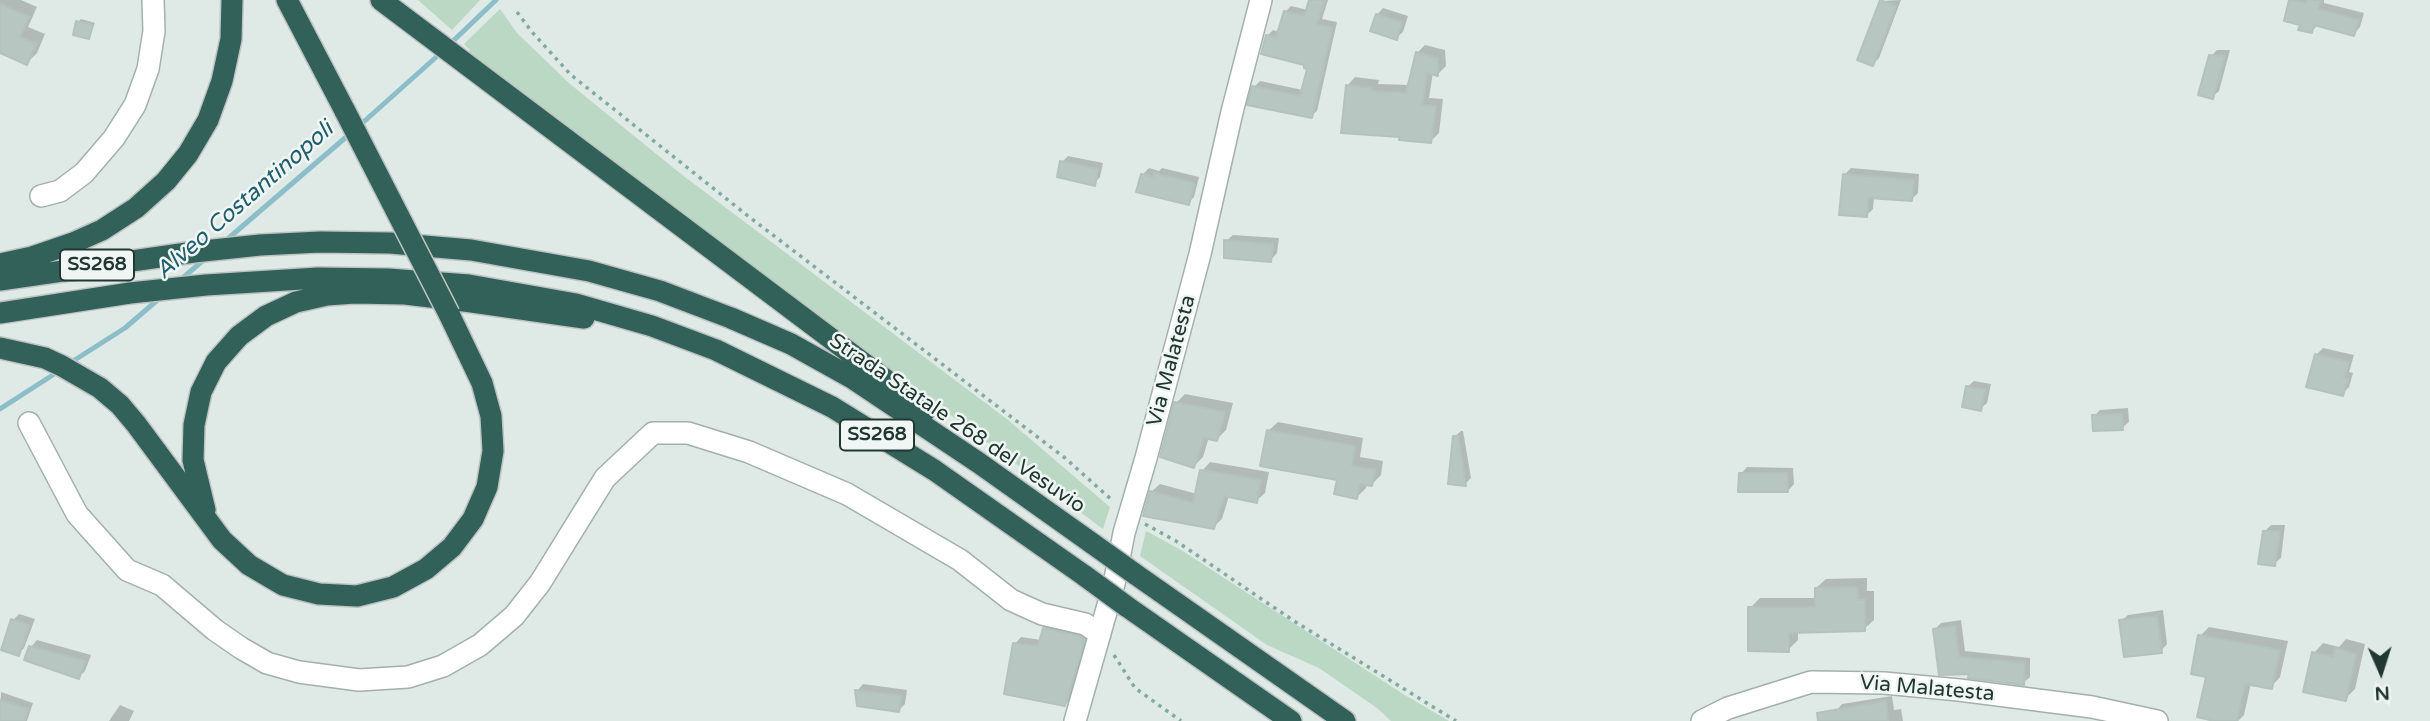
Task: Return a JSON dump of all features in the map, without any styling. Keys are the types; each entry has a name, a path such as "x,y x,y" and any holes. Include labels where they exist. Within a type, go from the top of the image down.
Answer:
{"highway":[{"path":"0,264 52,250 102,230 136,208 166,181 188,154 208,120 222,81 231,39 232,0"},
{"path":"0,348 45,358 84,377 120,405 222,540 249,565 283,585 319,594 356,596 393,587 426,569 452,547 473,519 487,486 493,451 491,416 482,383 287,0"},
{"path":"381,0 886,380 979,463"},
{"name":"Strada Statale 268 del Vesuvio","path":"0,280 194,251 320,242 390,243 471,250 589,271 660,291 791,344 852,378 979,463 1345,721"},
{"name":"SS268","path":"0,313 130,293 206,285 318,278 388,279 469,285 576,304 652,326 716,350 832,407 934,470 1291,721"},
{"path":"207,519 193,460 194,425 201,392 216,362 239,336 265,316 296,302 327,295 405,294 652,326"}],"street":[{"path":"41,196 60,191 84,173 114,138 135,105 148,69 154,31 153,0"},
{"name":"Via Malatesta","path":"1076,721 1128,515 1200,254 1261,0"},
{"path":"29,423 77,514 127,570 162,585 215,630 241,648 267,663 299,672 359,680 408,677 443,666 480,645 514,617 540,583 605,478 653,433 688,433 750,453 847,494 960,560 1011,600 1042,614 1085,624 1100,634"},
{"name":"Via Malatesta","path":"1702,721 1728,708 1770,694 1811,682 1823,682 1884,683 1982,693 2092,707 2157,721"}],"path":[{"path":"517,12 531,32 571,75 748,216 1065,458 1128,515 1177,541 1294,621 1456,721"},
{"path":"1100,634 1135,688 1181,721"}],"green space":[{"path":"418,0 480,0 452,30"},
{"path":"500,9 517,33 570,84 681,174 1008,420 1110,507 1103,529 468,54 470,50 464,44"},
{"path":"1146,531 1181,550 1449,721 1391,721 1377,708 1319,668 1267,645 1140,556"}],"building":[{"path":"1309,0 1325,0 1317,24 1332,28 1312,118 1247,105 1252,86 1300,96 1307,69 1304,65 1261,54 1266,35 1276,37 1284,11 1304,16"},
{"path":"1880,0 1896,6 1873,66 1857,60"},
{"path":"2289,0 2306,3 2307,0 2321,0 2318,9 2359,20 2354,36 2314,25 2312,33 2298,30 2300,25 2284,21"},
{"path":"0,4 29,17 20,37 36,44 27,65 0,53"},
{"path":"1376,14 1402,22 1397,40 1370,31"},
{"path":"76,21 93,25 89,39 73,35"},
{"path":"1416,52 1438,58 1438,76 1427,73 1422,105 1436,106 1431,143 1399,140 1400,137 1341,133 1346,85 1372,88 1371,91 1406,93"},
{"path":"2209,55 2225,56 2213,99 2198,95"},
{"path":"1060,161 1098,169 1095,186 1057,177"},
{"path":"1154,173 1194,183 1189,205 1136,192 1141,174 1153,177"},
{"path":"1843,174 1914,180 1912,201 1868,198 1867,217 1839,215"},
{"path":"1224,240 1273,244 1271,262 1224,258"},
{"path":"2315,354 2349,362 2344,378 2348,379 2343,396 2306,387"},
{"path":"1966,386 1985,390 1981,411 1962,407"},
{"path":"1174,402 1225,412 1217,441 1204,438 1194,468 1160,457"},
{"path":"2122,414 2123,430 2093,431 2092,415"},
{"path":"1267,430 1355,446 1352,466 1375,470 1372,486 1360,484 1357,499 1334,494 1337,480 1260,466"},
{"path":"1453,436 1458,436 1466,486 1448,484"},
{"path":"1200,470 1261,480 1257,503 1224,496 1214,529 1143,516 1150,491 1193,503"},
{"path":"1739,473 1787,473 1788,492 1738,492"},
{"path":"2263,531 2280,531 2275,566 2258,564"},
{"path":"1857,587 1858,600 1865,600 1865,631 1789,633 1789,652 1748,651 1748,607 1815,607 1815,588"},
{"path":"2157,616 2162,653 2124,657 2119,620"},
{"path":"11,619 29,625 19,656 1,650"},
{"path":"1955,626 1959,657 2025,663 2024,685 1968,678 1969,674 1939,675 1933,629"},
{"path":"1043,628 1085,639 1065,706 1004,694 1013,643 1038,646"},
{"path":"2198,635 2280,650 2272,689 2245,684 2237,721 2214,721 2197,717 2206,677 2191,674"},
{"path":"29,646 85,661 79,679 24,660"},
{"path":"2335,648 2356,654 2346,701 2303,692 2312,652 2333,657"},
{"path":"855,690 902,696 899,712 857,706"},
{"path":"0,700 28,709 24,721 0,721"},
{"path":"1886,701 1888,721 1818,721 1817,713"}],"waterway":[{"name":"Alveo Costantinopoli","path":"450,44 496,0"},
{"name":"Alveo Costantinopoli","path":"359,126 443,51"},
{"name":"Alveo Costantinopoli","path":"224,242 352,132"},
{"name":"Alveo Costantinopoli","path":"179,281 206,258"},
{"name":"Alveo Costantinopoli","path":"70,363 125,328 161,297"},
{"name":"Alveo Costantinopoli","path":"0,409 59,371"}]}
